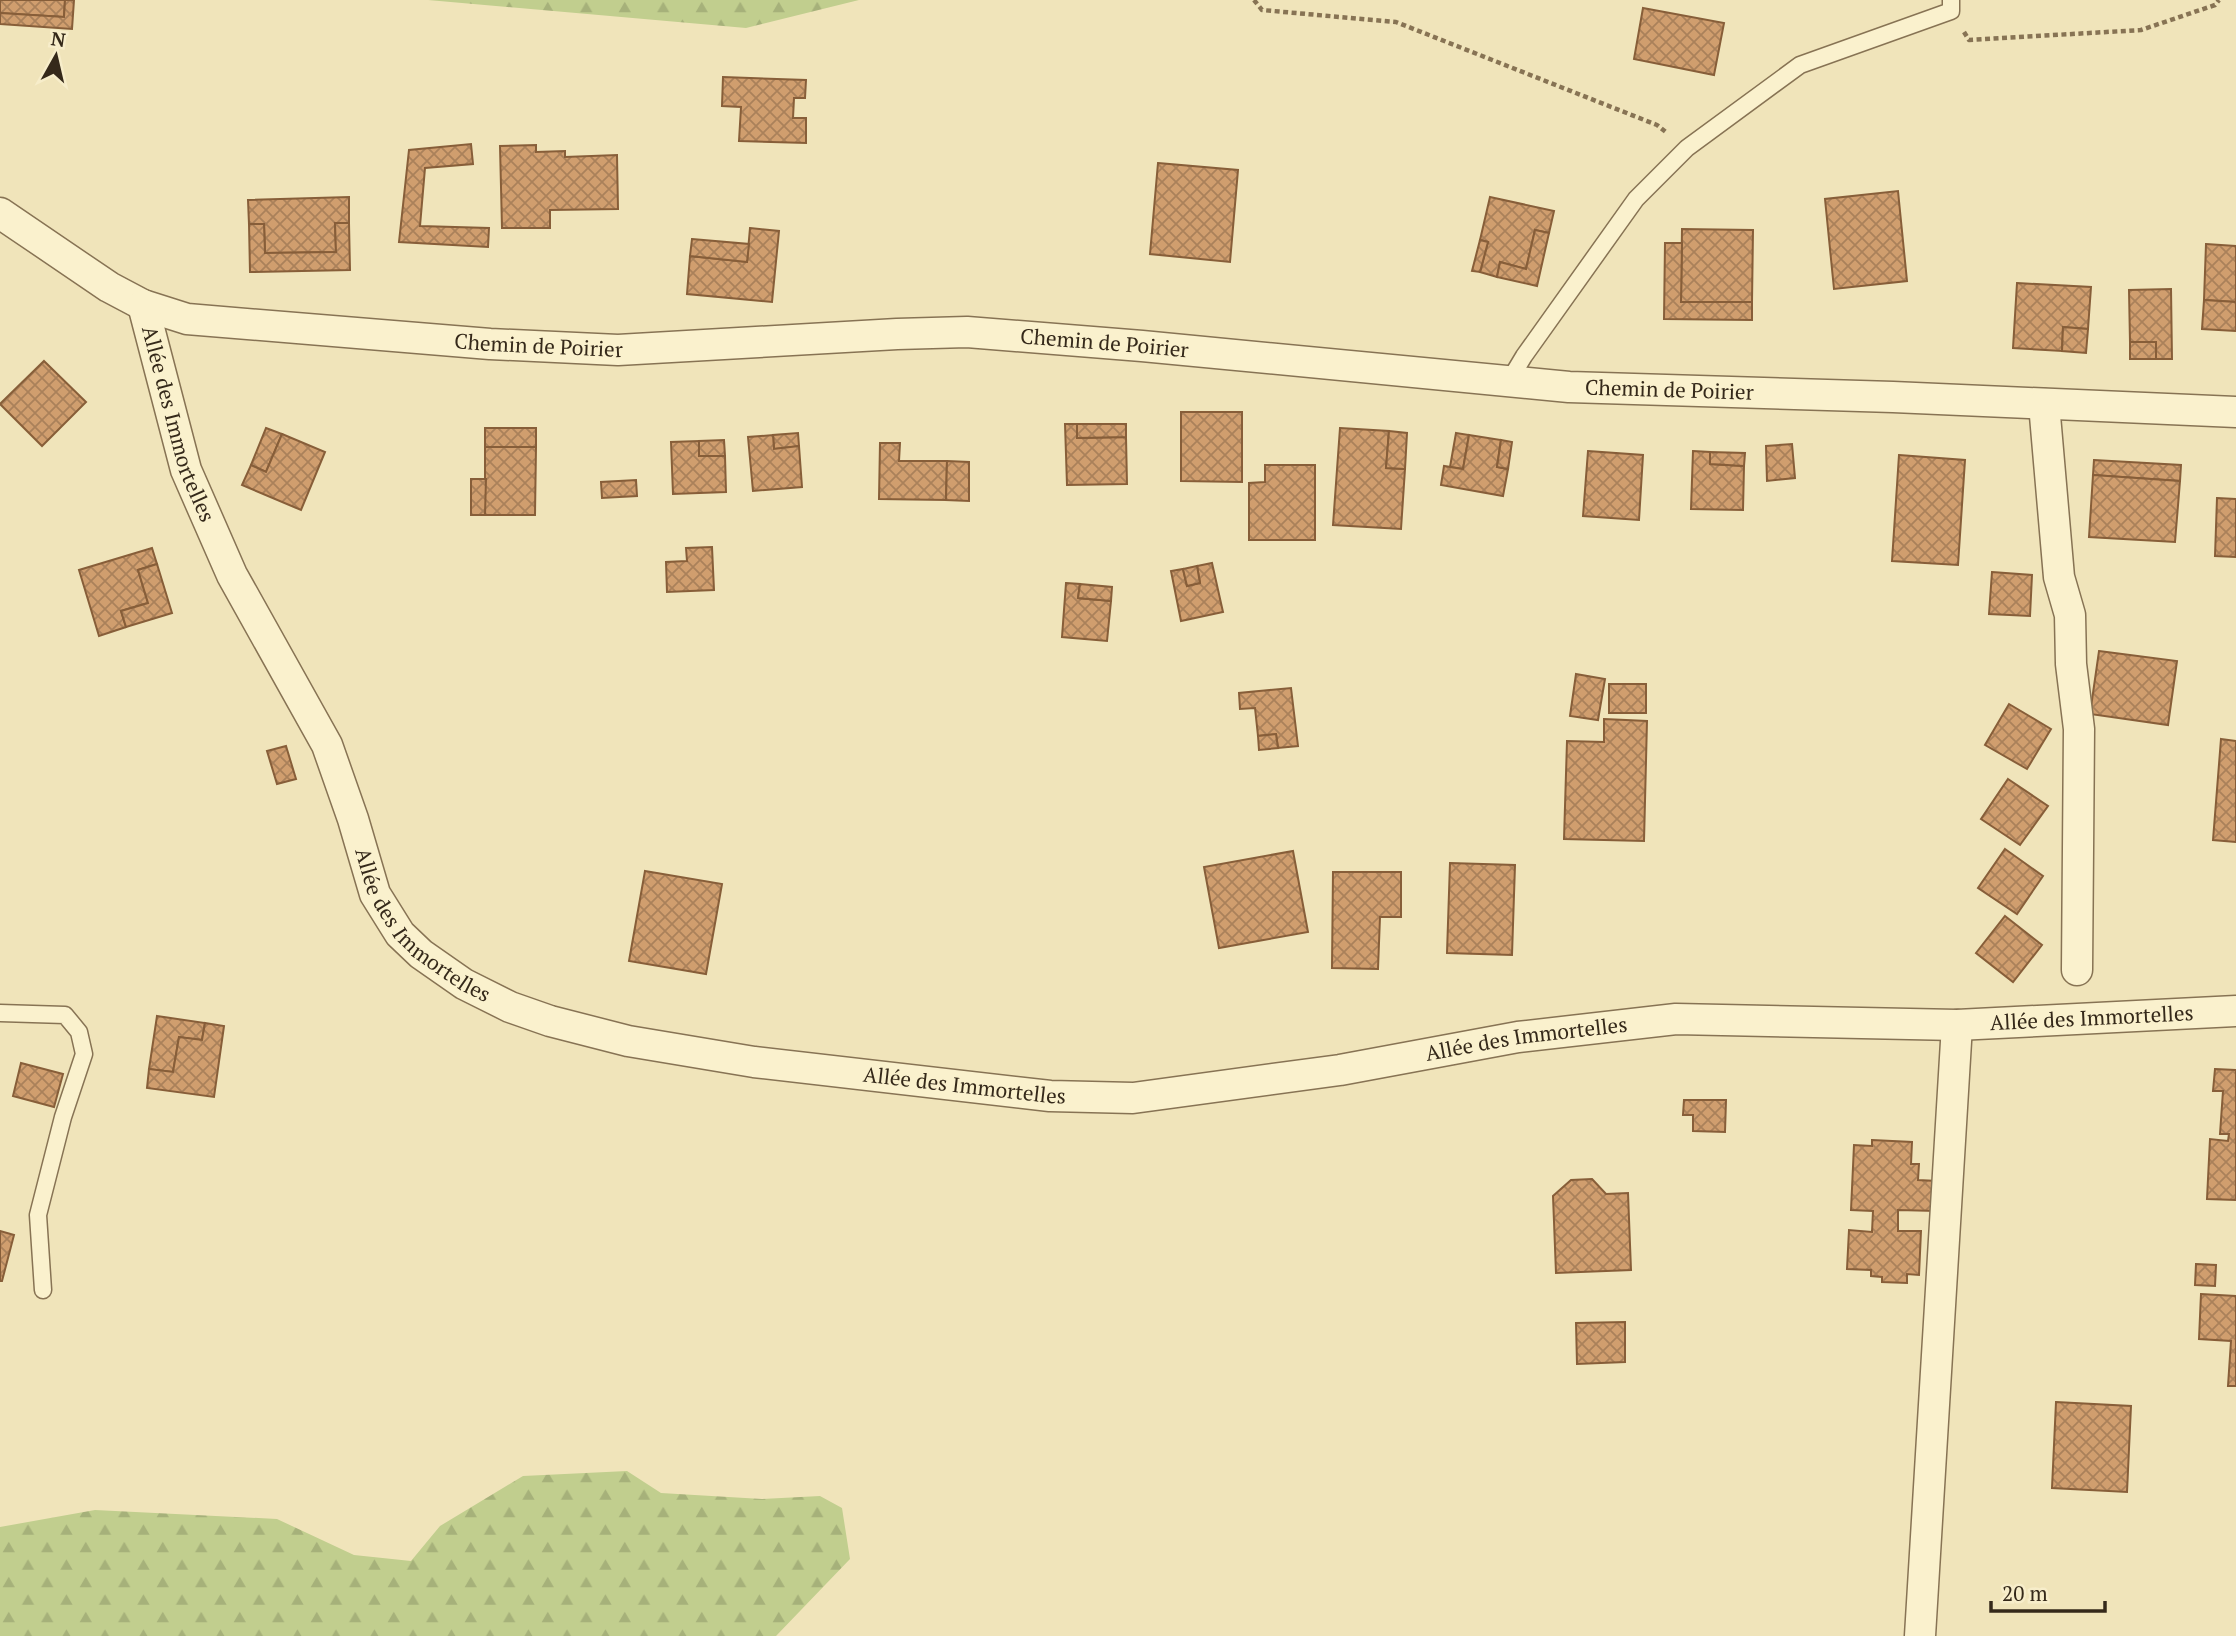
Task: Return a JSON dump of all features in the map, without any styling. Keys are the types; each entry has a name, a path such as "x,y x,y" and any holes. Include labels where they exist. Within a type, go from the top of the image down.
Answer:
{"street":[{"name":"Chemin de Poirier","path":"0,213 109,288 142,305 187,319 491,344 618,350 967,332 1569,387 2236,412"},
{"name":"Allée des Immortelles","path":"142,305 186,470 232,575 327,745 375,894 400,934 421,954 464,984 510,1007 550,1021 628,1041 754,1062 1050,1096 1133,1098 1340,1070 1518,1037 1676,1020 1956,1025 2236,1011"},
{"path":"2044,404 2059,577 2070,615 2071,664 2079,729 2077,970"},
{"path":"1920,1636 1956,1025"}],"lane":[{"path":"1508,381 1636,199 1686,148 1800,65 1951,5"},
{"path":"0,1013 65,1015 79,1032 84,1054 63,1117 38,1215 43,1290"}],"path":[{"path":"1254,0 1262,10 1396,22 1657,125 1686,148"},
{"path":"1951,5 1969,40 2141,30 2215,5 2219,0"}],"green space":[{"path":"428,0 859,0 746,28"},
{"path":"627,1471 661,1493 762,1499 820,1496 842,1508 850,1559 776,1636 0,1636 0,1527 95,1510 277,1519 354,1555 411,1561 440,1526 523,1476"}],"building":[{"path":"0,0 65,0 64,17 0,13"},
{"path":"65,0 74,0 72,29 0,24 0,13 64,17"},
{"path":"1643,8 1724,23 1714,75 1634,59"},
{"path":"723,77 806,80 805,98 794,98 793,118 806,118 806,143 739,141 741,107 722,106"},
{"path":"471,144 473,164 425,168 420,226 489,228 488,247 399,242 409,150"},
{"path":"536,145 536,152 565,151 565,157 617,155 618,209 550,210 550,228 502,228 500,146"},
{"path":"1158,163 1238,170 1230,262 1150,254"},
{"path":"1898,191 1907,281 1834,289 1825,199"},
{"path":"349,197 349,223 335,223 336,252 265,253 264,224 249,224 248,200"},
{"path":"1490,197 1554,211 1549,233 1535,230 1526,269 1500,262 1497,277 1480,272 1488,242 1480,240"},
{"path":"335,223 349,223 350,270 250,272 249,224 264,224 265,253 336,252"},
{"path":"750,228 779,231 772,302 687,294 690,256 747,262"},
{"path":"1682,229 1753,230 1752,302 1681,302"},
{"path":"1535,230 1549,233 1537,286 1497,277 1500,262 1526,269"},
{"path":"692,239 749,244 747,262 690,256"},
{"path":"1480,240 1488,242 1480,272 1472,271"},
{"path":"1665,243 1682,243 1681,302 1752,302 1752,320 1664,319"},
{"path":"2206,244 2236,246 2236,302 2204,300"},
{"path":"2017,283 2091,287 2088,329 2063,327 2062,351 2013,348"},
{"path":"2171,289 2172,359 2156,359 2156,342 2130,342 2129,290"},
{"path":"2204,300 2236,302 2236,331 2202,329"},
{"path":"2063,327 2088,329 2086,353 2062,351"},
{"path":"2130,342 2156,342 2156,359 2130,359"},
{"path":"44,361 86,402 42,446 0,404"},
{"path":"1181,412 1242,412 1242,482 1181,481"},
{"path":"1065,424 1077,424 1077,438 1126,437 1127,484 1067,485"},
{"path":"1077,424 1126,424 1126,437 1077,438"},
{"path":"266,428 282,434 266,472 251,465"},
{"path":"485,428 536,428 536,447 485,447"},
{"path":"1340,428 1389,431 1386,468 1405,469 1401,529 1333,525"},
{"path":"1389,431 1407,433 1405,469 1386,468"},
{"path":"798,433 799,446 774,449 773,435"},
{"path":"1456,433 1469,435 1463,469 1450,467"},
{"path":"282,434 325,452 301,510 242,485 251,465 266,472"},
{"path":"773,435 774,449 799,446 802,487 753,491 748,437"},
{"path":"1469,435 1501,440 1497,467 1508,469 1503,496 1441,485 1444,466 1463,469"},
{"path":"724,440 725,456 699,456 699,441"},
{"path":"1501,440 1512,442 1508,469 1497,467"},
{"path":"699,441 699,456 725,456 726,492 673,494 671,442"},
{"path":"880,443 900,443 899,461 947,461 946,500 879,499"},
{"path":"1792,444 1795,478 1767,481 1766,446"},
{"path":"485,447 536,447 535,515 485,515"},
{"path":"1588,451 1643,455 1639,520 1583,516"},
{"path":"1693,451 1710,452 1710,464 1744,466 1743,510 1691,509"},
{"path":"1710,452 1745,453 1744,466 1710,464"},
{"path":"1899,455 1965,460 1958,565 1892,561"},
{"path":"2094,460 2181,465 2180,481 2093,475"},
{"path":"947,461 969,462 969,501 946,500"},
{"path":"1265,465 1315,465 1315,540 1249,540 1249,483 1265,482"},
{"path":"2093,475 2180,481 2175,542 2089,537"},
{"path":"471,479 486,479 485,515 471,515"},
{"path":"636,480 637,496 602,498 601,482"},
{"path":"2217,498 2236,499 2236,557 2215,556"},
{"path":"712,547 714,590 667,592 666,562 687,561 686,548"},
{"path":"152,548 157,564 138,570 148,603 121,611 126,627 99,636 79,570"},
{"path":"1212,563 1223,612 1181,621 1171,571 1183,569 1187,586 1200,583 1197,566"},
{"path":"157,564 172,613 126,627 121,611 148,603 138,570"},
{"path":"1197,566 1200,583 1187,586 1183,569"},
{"path":"1992,572 2032,575 2030,616 1989,614"},
{"path":"1066,583 1080,584 1078,598 1111,601 1107,641 1062,637"},
{"path":"1080,584 1112,587 1111,601 1078,598"},
{"path":"2099,651 2177,661 2168,725 2090,714"},
{"path":"1576,674 1605,679 1598,720 1570,716"},
{"path":"1609,684 1646,684 1646,713 1609,713"},
{"path":"1291,688 1298,746 1278,748 1276,734 1258,736 1255,708 1240,709 1239,693"},
{"path":"2009,704 2051,729 2027,769 1985,745"},
{"path":"1604,719 1647,721 1644,841 1564,839 1567,741 1604,742"},
{"path":"1276,734 1278,748 1259,750 1258,736"},
{"path":"2221,739 2236,741 2236,842 2213,840"},
{"path":"286,746 296,779 277,784 267,751"},
{"path":"2008,779 2048,806 2020,845 1981,819"},
{"path":"2005,849 2043,876 2017,914 1978,888"},
{"path":"1293,851 1308,932 1219,948 1204,867"},
{"path":"1450,863 1515,865 1512,955 1447,953"},
{"path":"645,871 722,884 706,974 629,961"},
{"path":"1333,872 1401,872 1401,917 1380,917 1378,969 1332,968"},
{"path":"2005,916 2042,945 2013,982 1976,953"},
{"path":"157,1016 205,1023 202,1040 179,1037 173,1072 149,1069"},
{"path":"205,1023 224,1026 214,1097 147,1088 149,1069 173,1072 179,1037 202,1040"},
{"path":"21,1063 63,1074 54,1107 13,1096"},
{"path":"2215,1069 2236,1070 2236,1200 2207,1199 2210,1139 2228,1141 2229,1134 2220,1134 2223,1091 2213,1091"},
{"path":"1684,1100 1726,1100 1725,1132 1693,1131 1693,1115 1683,1115"},
{"path":"1872,1140 1912,1142 1911,1164 1919,1164 1918,1180 1937,1181 1936,1211 1898,1210 1898,1231 1921,1231 1919,1275 1907,1274 1907,1283 1882,1282 1882,1277 1871,1276 1871,1270 1847,1269 1849,1230 1872,1232 1873,1211 1851,1210 1854,1145 1872,1146"},
{"path":"1592,1179 1606,1194 1628,1193 1631,1270 1556,1273 1553,1196 1571,1180"},
{"path":"0,1231 14,1235 2,1281 0,1281"},
{"path":"2196,1264 2216,1265 2215,1286 2195,1285"},
{"path":"2201,1294 2236,1296 2236,1386 2228,1386 2231,1341 2199,1339"},
{"path":"1625,1322 1625,1362 1577,1364 1576,1323"},
{"path":"2056,1402 2131,1406 2127,1492 2052,1488"}]}
